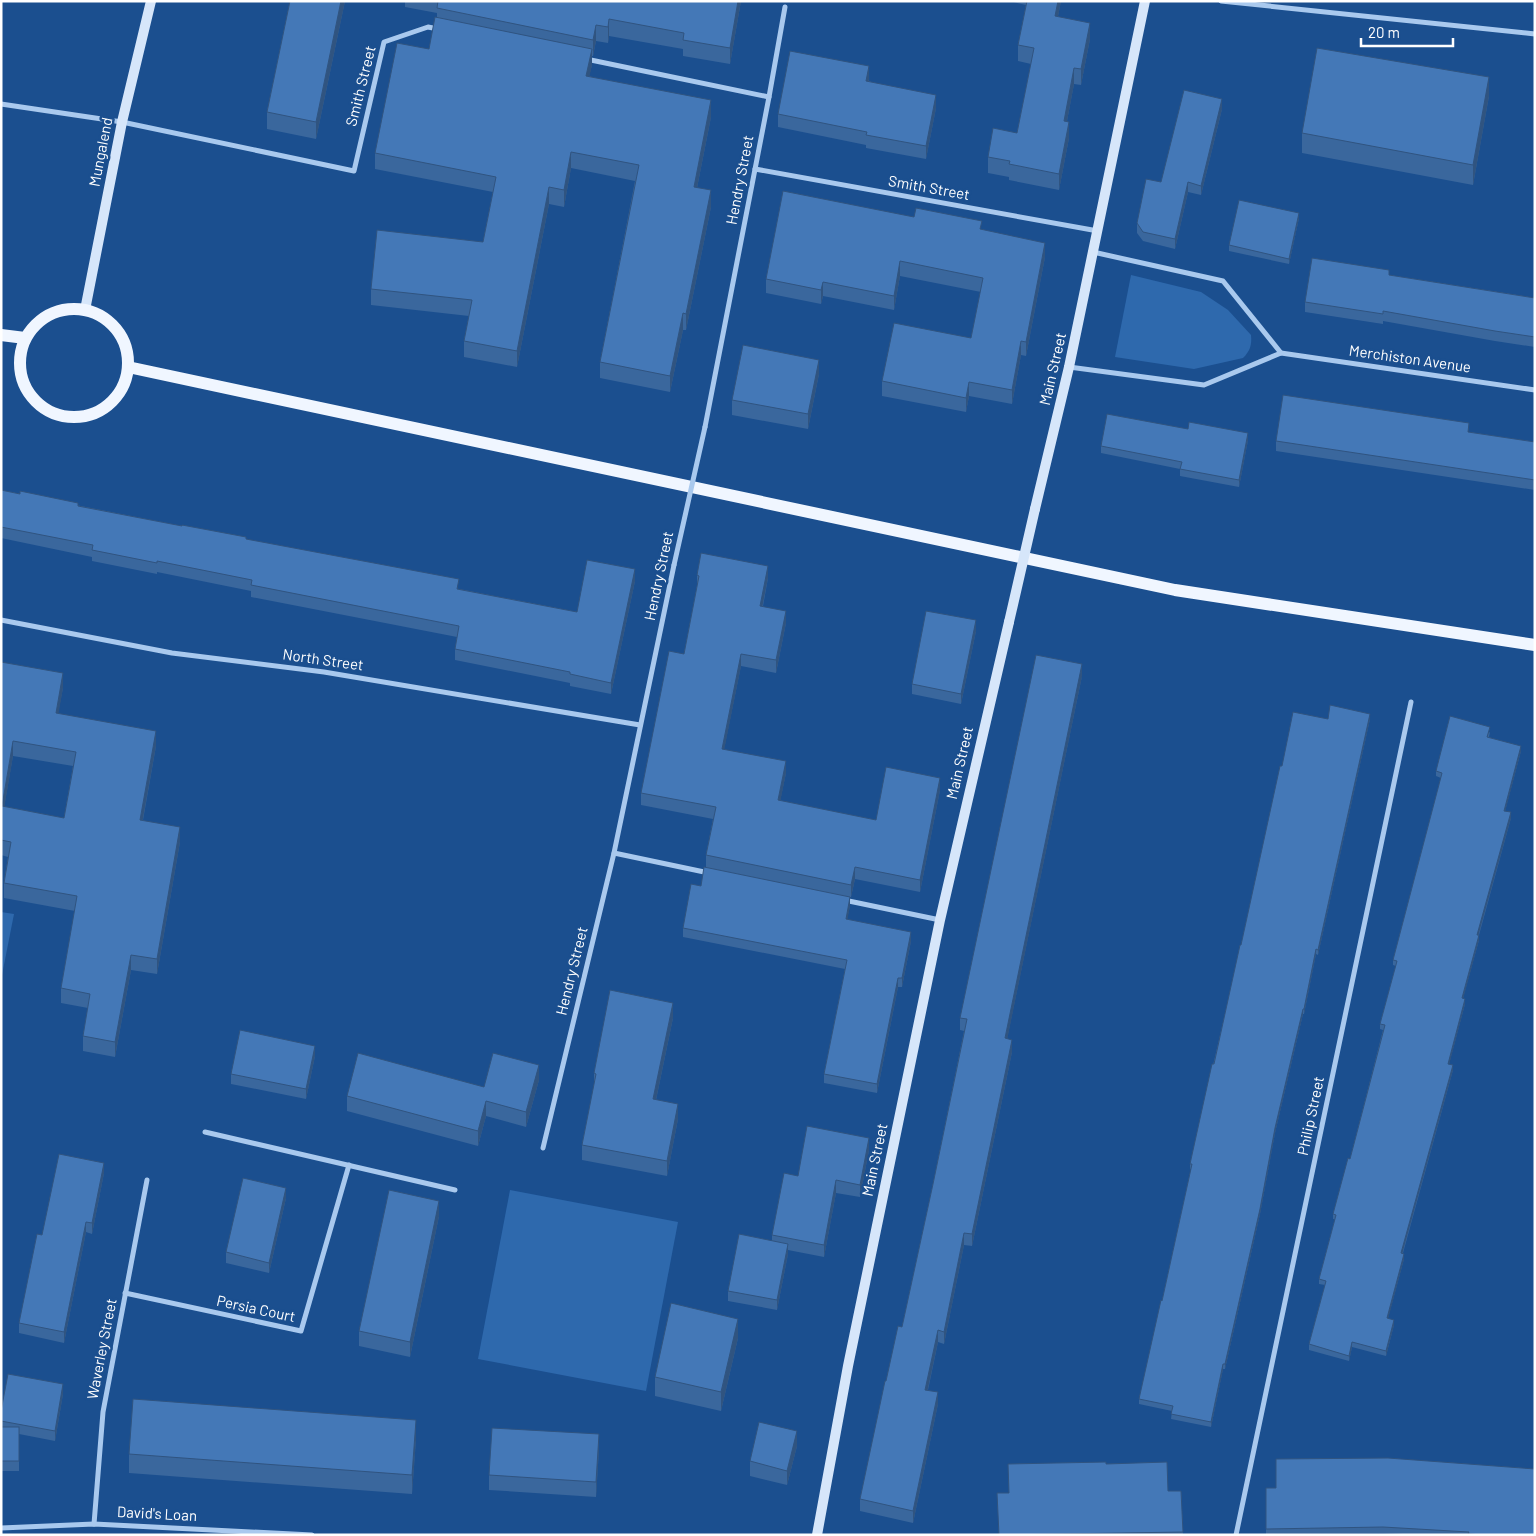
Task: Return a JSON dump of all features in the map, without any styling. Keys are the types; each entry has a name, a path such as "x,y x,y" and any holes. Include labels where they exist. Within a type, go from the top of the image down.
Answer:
{"main road":[{"name":"Mungalend","path":"86,310 122,122 151,1"},
{"name":"Main Street","path":"817,1535 848,1366 940,920 1008,622 1070,367 1145,1"},
{"path":"68,308 86,310 104,317 118,330 126,347 128,367 123,386 113,401 97,412 78,417 59,416 42,407 29,393 21,376 20,356 25,338 36,324 50,314 68,308"},
{"path":"1,335 25,338"},
{"path":"128,367 1174,590 1535,645"}],"street":[{"path":"1221,1 1535,34"},
{"name":"Hendry Street","path":"543,1148 614,854 674,565 705,427 769,98 784,7"},
{"name":"Smith Street","path":"1,104 122,122 354,170 384,42 428,26 447,30"},
{"path":"580,58 769,98"},
{"name":"Smith Street","path":"755,169 1098,231"},
{"path":"1070,367 1204,385 1281,353 1223,281 1093,252"},
{"name":"Merchiston Avenue","path":"1281,353 1535,390"},
{"name":"North Street","path":"1,620 172,653 324,672 640,726"},
{"name":"Philip Street","path":"1236,1535 1411,702"},
{"path":"614,854 719,875"},
{"path":"834,898 940,920"},
{"path":"205,1132 456,1190"},
{"name":"Persia Court","path":"125,1293 301,1332 349,1165"},
{"name":"Waverley Street","path":"94,1524 103,1412 147,1180"},
{"name":"David's Loan","path":"1,1528 94,1524 312,1535"}],"shaded area":[{"path":"1131,275 1201,292 1228,310 1251,335 1251,345 1247,353 1243,358 1194,369 1115,357"},
{"path":"1,912 14,914 1,980"},
{"path":"510,1190 678,1222 646,1391 478,1359"}],"building":[{"path":"290,1 341,1 316,122 267,112"},
{"path":"438,1 738,1 730,48 683,40 684,33 609,19 608,27 596,25 593,40 437,8"},
{"path":"1027,1 1058,1 1055,16 1090,23 1081,69 1074,68 1064,121 1069,122 1059,174 1009,164 1010,161 988,157 993,128 1017,133 1034,48 1018,45"},
{"path":"435,17 592,49 586,76 711,100 694,187 711,190 686,314 683,313 670,376 600,362 639,165 571,152 564,190 549,187 517,351 464,341 472,300 371,289 377,230 483,242 496,177 375,153 397,43 429,49"},
{"path":"1317,48 1489,77 1473,165 1302,133"},
{"path":"790,51 869,66 866,81 936,95 926,146 866,135 867,132 778,114"},
{"path":"1184,90 1222,99 1201,186 1188,182 1175,239 1143,232 1137,223 1146,179 1161,182"},
{"path":"783,191 914,217 916,208 982,221 980,229 1045,243 1026,342 1021,341 1012,390 969,382 966,398 882,381 894,323 971,338 983,278 900,261 894,296 823,282 821,290 766,279"},
{"path":"1239,200 1299,213 1289,259 1229,245"},
{"path":"1312,258 1389,270 1389,275 1535,298 1535,337 1383,311 1383,314 1305,302"},
{"path":"743,345 819,360 808,414 732,400"},
{"path":"1283,395 1469,423 1468,432 1535,442 1535,480 1276,441"},
{"path":"1107,414 1188,429 1189,422 1248,433 1239,480 1180,469 1182,462 1101,446"},
{"path":"1,490 20,494 20,491 78,503 78,506 459,579 457,589 577,612 587,560 635,569 611,683 570,674 570,672 455,649 459,626 251,585 252,580 92,550 93,545 1,527"},
{"path":"701,553 768,566 760,606 786,611 776,660 741,654 722,749 786,761 778,800 876,820 886,767 940,778 920,880 855,867 851,885 706,855 716,807 641,793 669,651 684,654 699,576 697,575"},
{"path":"926,611 976,620 961,694 912,684"},
{"path":"1036,655 1082,664 1005,1038 1012,1040 972,1234 964,1233 944,1332 938,1330 925,1390 938,1392 913,1511 860,1499 885,1381 898,1326 902,1327 933,1184 967,1019 960,1018"},
{"path":"1,662 63,673 56,713 156,731 140,820 180,827 157,959 131,955 115,1042 83,1036 90,994 61,988 77,896 4,883 11,842 1,840","holes":["13,741 76,752 64,818 2,806"]},
{"path":"1330,705 1370,714 1318,950 1316,949 1304,1009 1275,1128 1260,1209 1211,1422 1171,1414 1173,1406 1139,1399 1192,1164 1190,1164 1212,1064 1214,1064 1293,712 1328,719"},
{"path":"1450,716 1490,727 1487,737 1521,746 1504,811 1511,812 1477,935 1479,935 1462,998 1465,999 1448,1064 1453,1065 1401,1253 1404,1254 1387,1318 1394,1320 1386,1351 1352,1342 1349,1356 1309,1344 1326,1281 1319,1279 1336,1215 1333,1214 1348,1158 1350,1159 1385,1025 1380,1024 1397,961 1393,960 1442,773 1436,771"},
{"path":"704,867 850,897 846,919 911,932 902,978 898,978 877,1084 824,1074 847,960 683,928 691,884 701,886"},
{"path":"610,990 673,1003 653,1099 678,1104 667,1161 582,1145"},
{"path":"240,1030 315,1046 306,1089 231,1074"},
{"path":"358,1053 484,1087 493,1053 539,1065 526,1112 486,1101 478,1131 347,1096"},
{"path":"807,1126 869,1138 860,1185 836,1180 824,1245 772,1235 784,1173 798,1176"},
{"path":"59,1154 104,1163 92,1223 86,1222 64,1332 19,1323 37,1234 42,1235"},
{"path":"243,1178 286,1188 269,1263 226,1252"},
{"path":"389,1190 439,1201 410,1342 359,1331"},
{"path":"739,1234 788,1244 777,1300 728,1291"},
{"path":"671,1303 738,1319 721,1392 655,1377"},
{"path":"8,1374 63,1384 55,1431 1,1421"},
{"path":"133,1399 416,1420 412,1475 129,1454"},
{"path":"759,1422 797,1431 787,1471 750,1461"},
{"path":"1,1427 19,1427 19,1461 1,1461"},
{"path":"492,1428 599,1434 596,1482 489,1475"},
{"path":"1388,1458 1535,1469 1535,1535 1483,1535 1468,1534 1469,1532 1383,1527 1266,1529 1266,1488 1276,1488 1276,1459"},
{"path":"1106,1462 1106,1464 1167,1462 1168,1491 1181,1491 1183,1532 999,1535 997,1493 1009,1493 1008,1464"}]}
